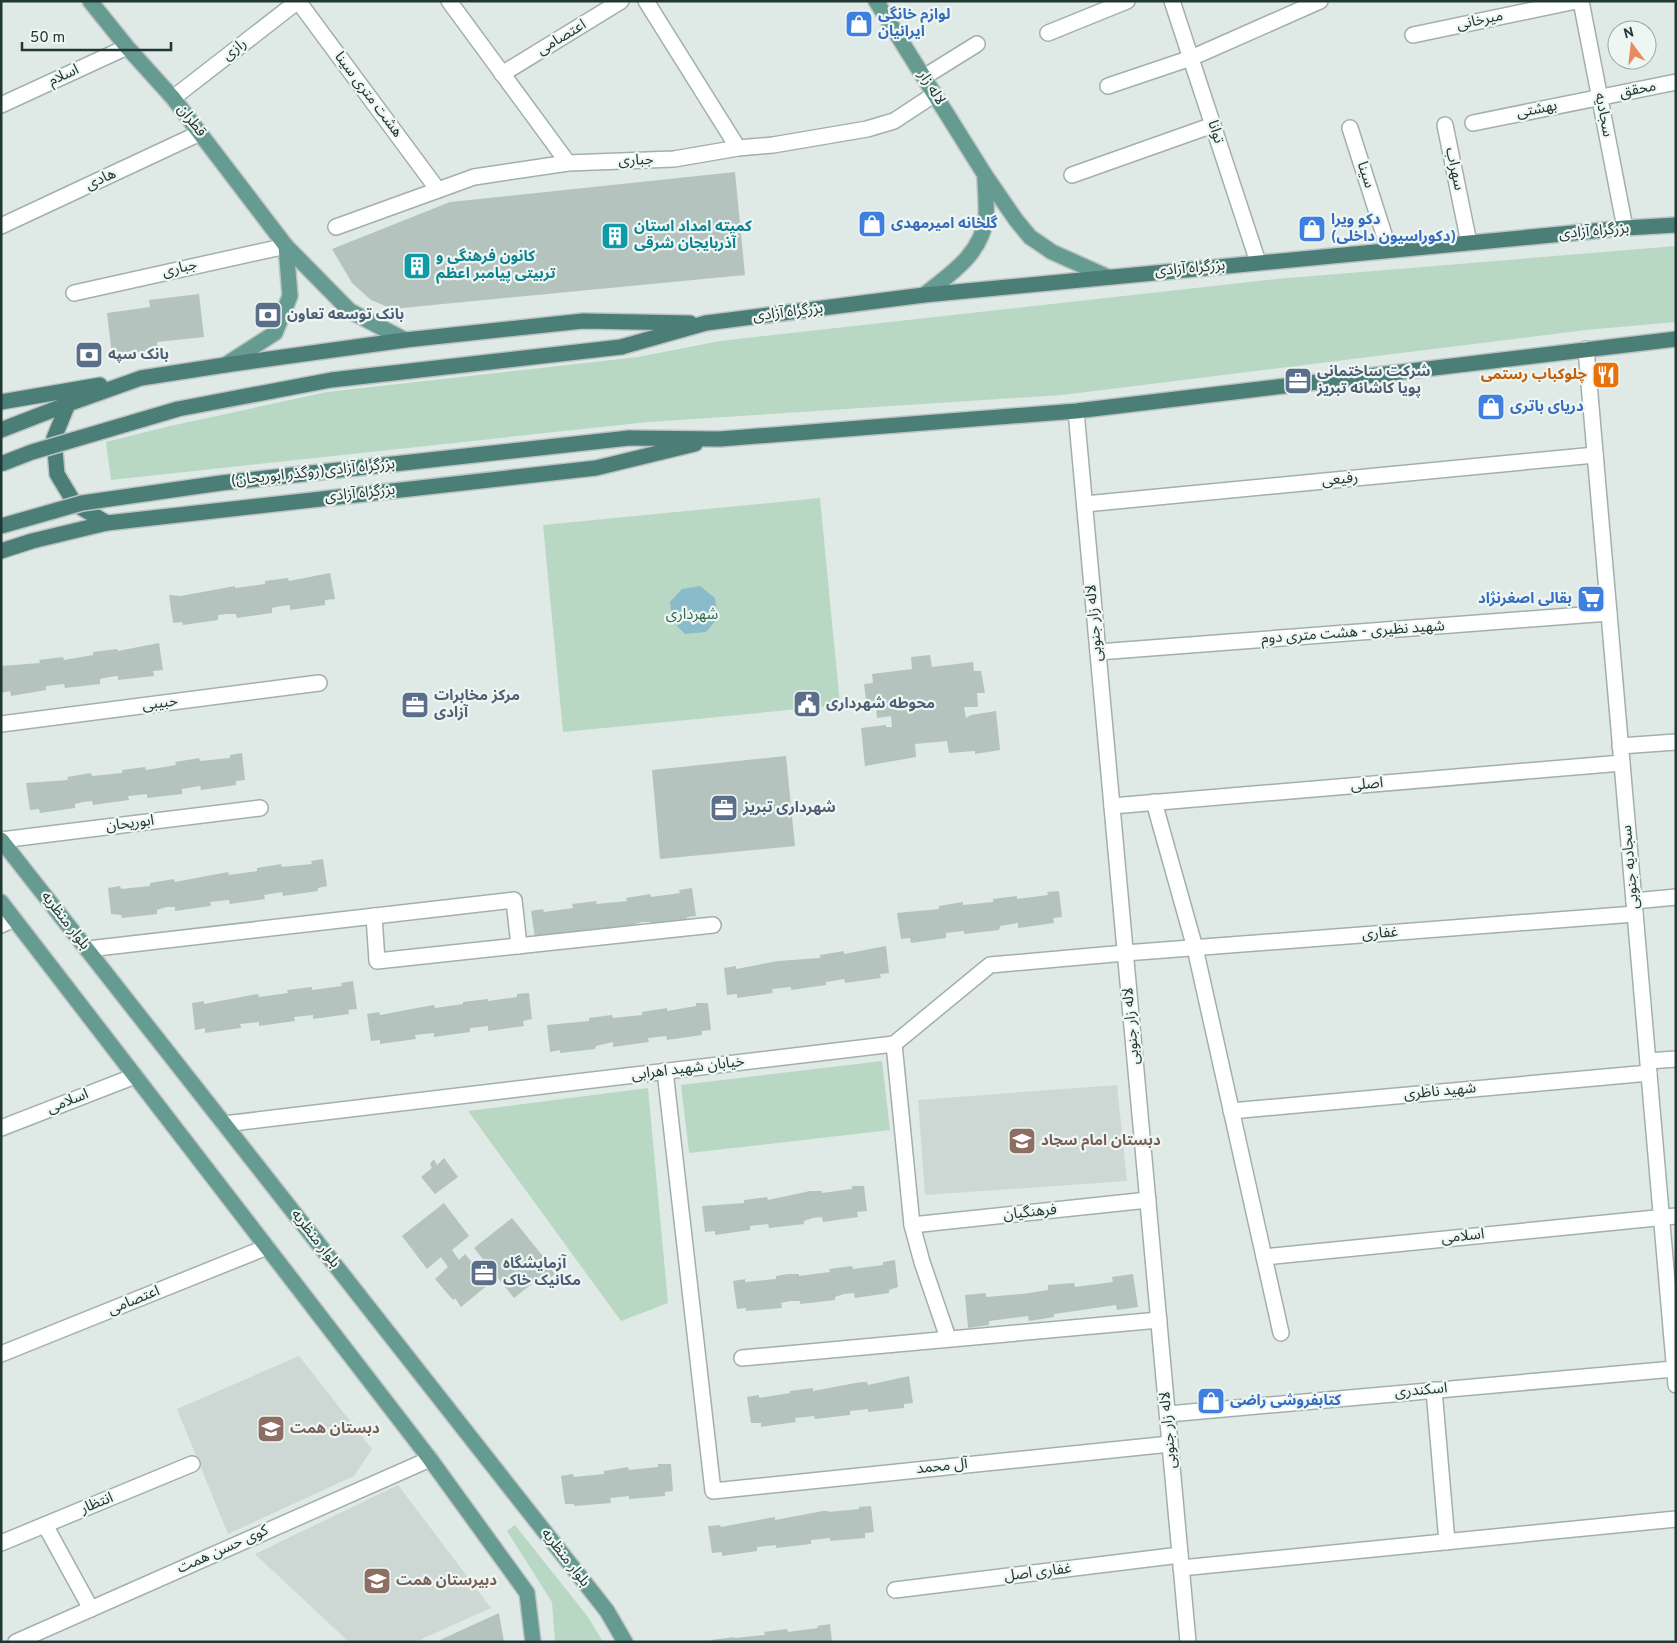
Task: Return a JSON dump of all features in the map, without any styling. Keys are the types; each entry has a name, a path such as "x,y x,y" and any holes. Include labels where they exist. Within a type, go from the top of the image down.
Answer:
{"highway":[{"name":"بزرگراه آزادی","path":"1,430 141,378 405,340 583,321 706,323 924,295 1258,262 1625,228 1676,225"},
{"name":"بزرگراه آزادی","path":"1,464 41,449 178,409 198,405 331,380 621,347 706,323"},
{"name":"بزرگراه آزادی","path":"629,438 720,438 1076,411 1676,339"},
{"path":"1,402 141,378"},
{"path":"68,404 54,438 57,474 75,504 107,523"},
{"name":"بزرگراه آزادی(روگذر ابوریحان)","path":"1,526 82,504 222,483 629,438"},
{"name":"بزرگراه آزادی","path":"1,551 32,541 107,523 596,468 720,438"}],"main road":[{"name":"قطران","path":"90,1 127,47 173,98 286,246 350,311 405,340"},
{"name":"لاله زار","path":"876,1 985,175 1030,237 1052,252 1108,277"},
{"path":"924,295 963,264 981,240 986,218 985,175"},
{"path":"225,365 275,333 290,296 286,246"},
{"name":"بلوار منظریه","path":"1,840 606,1611 625,1642"},
{"path":"1,902 8,922 134,1076 267,1247 430,1459 527,1593 534,1642"}],"street":[{"name":"رازی","path":"173,98 298,1"},
{"name":"هشت متری سینا","path":"298,1 438,190"},
{"path":"449,1 568,163"},
{"name":"اعتصامی","path":"502,74 621,1"},
{"path":"646,1 738,148"},
{"path":"1048,32 1126,1"},
{"name":"توانا","path":"1172,1 1258,262"},
{"path":"1108,86 1191,58 1320,1"},
{"name":"میرخانی","path":"1413,35 1576,1"},
{"name":"سجادیه","path":"1581,1 1625,228"},
{"path":"924,77 977,44"},
{"name":"اسلام","path":"1,105 127,47"},
{"name":"محقق","path":"1600,97 1676,82"},
{"name":"جباری","path":"336,227 474,177 568,163 674,159 867,129 894,121 935,94"},
{"name":"بهشتی","path":"1474,122 1600,97"},
{"path":"1072,174 1213,125"},
{"name":"سهراب","path":"1445,125 1469,243"},
{"name":"سینا","path":"1350,128 1389,250"},
{"name":"هادی","path":"1,226 200,133"},
{"name":"جباری","path":"74,293 286,246"},
{"name":"سجادیه جنوبی","path":"1586,350 1648,1067 1669,1217 1675,1375"},
{"name":"لاله زار جنوبی","path":"1076,411 1188,1642"},
{"name":"رفیعی","path":"1085,504 1595,455"},
{"name":"شهید نظیری - هشت متری دوم","path":"1098,652 1609,613"},
{"name":"حبیبی","path":"1,724 319,683"},
{"path":"1620,746 1676,742"},
{"name":"اصلی","path":"1112,806 1622,763"},
{"path":"1154,802 1194,948 1281,1333"},
{"name":"ابوریحان","path":"1,840 260,808"},
{"name":"غفاری","path":"1125,953 1634,908 1676,896"},
{"path":"88,950 514,900 519,946"},
{"path":"374,916 377,961 713,925"},
{"path":"948,1338 922,1262 912,1225 894,1044 990,965 1125,953"},
{"name":"خیابان شهید اهرابی","path":"224,1124 894,1044"},
{"name":"شهید ناظری","path":"1231,1111 1648,1067 1676,1058"},
{"name":"آل محمد","path":"665,1071 713,1491 1170,1444"},
{"name":"اسلامی","path":"1,1128 134,1076"},
{"name":"فرهنگیان","path":"912,1225 1148,1200"},
{"name":"اسلامی","path":"1264,1256 1669,1217"},
{"name":"اعتصامی","path":"1,1354 267,1247"},
{"path":"742,1358 1159,1320"},
{"name":"اسکندری","path":"1168,1414 1434,1390 1675,1375"},
{"path":"1434,1390 1447,1542"},
{"name":"کوی حسن همت","path":"16,1642 430,1459"},
{"name":"انتظار","path":"1,1543 192,1464"},
{"name":"غفاری اصل","path":"895,1590 1181,1562 1447,1542 1676,1519"},
{"path":"44,1525 91,1609"}],"shaded area":[{"name":"دبستان امام سجاد","path":"1117,1085 1127,1181 925,1195 918,1100"},
{"name":"دبستان همت","path":"299,1356 372,1449 354,1476 228,1534 177,1409"},
{"name":"دبیرستان همت","path":"398,1485 491,1608 415,1642 349,1642 255,1554"}],"green space":[{"path":"1676,246 1676,322 1586,330 1062,395 648,422 111,480 106,442 327,392 638,357 720,341 1276,279"},
{"name":"شهرداری","path":"820,498 840,705 563,732 543,525"},
{"path":"882,1061 890,1130 689,1153 681,1085"},
{"path":"648,1088 668,1303 621,1321 468,1111"},
{"path":"515,1525 588,1617 603,1642 555,1642 552,1602 507,1531"}],"water":[{"path":"700,586 715,598 718,618 706,632 685,634 672,621 670,602 682,589"}],"building":[{"name":"کمیته امداد استان آذربایجان شرقی","path":"735,172 745,275 402,308 388,307 371,300 352,283 332,249 450,202"},
{"path":"199,294 204,337 157,342 158,350 112,355 107,313 150,307 149,300"},
{"path":"330,573 335,599 325,600 325,605 290,610 290,605 281,606 272,608 272,613 237,618 236,614 227,614 218,615 218,620 183,625 182,622 173,623 169,595 181,596 235,586 235,588 265,584 265,581 288,578 289,581"},
{"path":"159,643 163,670 153,671 154,676 118,680 118,676 109,677 100,679 100,684 65,688 64,684 46,686 46,690 11,696 10,691 1,693 1,666 40,663 39,660 63,657 64,660 93,655 93,652 117,649 118,651"},
{"path":"930,655 932,667 973,662 974,671 981,671 985,693 977,693 978,707 964,707 966,718 971,715 996,711 1000,750 975,754 975,751 949,753 947,741 915,744 916,757 865,766 861,728 886,725 886,727 892,727 891,716 877,718 876,705 867,706 864,684 873,683 872,674 912,669 911,657"},
{"path":"242,753 245,780 236,781 236,785 201,790 200,786 182,789 182,794 147,798 147,794 128,796 129,800 93,805 92,801 83,802 75,804 75,808 40,813 39,809 30,810 26,783 68,780 67,777 91,773 92,776 122,773 122,770 145,767 146,770 176,765 175,762 199,758 200,761 230,758 230,755"},
{"name":"شهرداری تبریز","path":"786,756 795,846 660,859 652,770"},
{"path":"323,859 327,886 318,888 318,891 283,896 282,892 264,895 265,899 230,904 229,900 210,902 211,906 175,911 175,907 166,907 157,910 157,914 122,918 121,915 111,914 108,888 120,886 121,889 150,886 150,883 174,879 175,882 228,872 229,875 257,871 257,868 281,864 282,867 312,864 311,861"},
{"path":"692,888 696,916 687,917 687,921 652,926 651,922 642,922 633,925 633,928 579,932 580,936 535,938 531,911 543,909 544,912 573,908 572,904 597,901 596,904 627,901 626,898 650,894 651,897 680,893 679,890"},
{"path":"1059,891 1062,917 1053,918 1054,923 1018,928 1018,923 1000,926 999,930 964,934 964,931 946,933 946,938 911,943 910,938 901,939 897,913 939,909 939,906 963,902 963,905 993,902 993,899 1017,896 1017,899 1048,895 1047,892"},
{"path":"886,946 889,973 880,974 881,978 845,983 844,979 826,982 826,985 791,990 791,987 772,989 773,993 737,998 737,994 727,995 724,968 736,966 736,969 778,961 820,958 820,955 844,951 844,954"},
{"path":"353,981 357,1009 348,1010 349,1014 313,1019 313,1015 294,1017 295,1021 259,1026 259,1022 240,1024 241,1028 205,1033 205,1028 195,1030 192,1003 204,1001 204,1004 258,994 259,997 288,993 287,990 312,987 312,990 342,986 341,983"},
{"path":"529,993 532,1019 523,1021 524,1026 488,1031 488,1026 470,1028 470,1032 434,1037 434,1033 415,1035 416,1039 380,1044 380,1040 371,1041 367,1014 379,1012 380,1015 434,1005 435,1008 463,1004 463,1002 517,997 517,994"},
{"path":"696,1003 708,1003 711,1030 702,1031 702,1035 667,1040 666,1036 648,1038 649,1042 613,1047 613,1042 596,1046 595,1049 560,1053 560,1050 550,1052 547,1025 589,1021 589,1018 612,1015 613,1018 642,1015 642,1012 667,1008 667,1011 696,1006"},
{"path":"444,1158 458,1177 435,1194 421,1177 432,1168 430,1164 434,1159 437,1165"},
{"path":"852,1186 864,1186 867,1211 857,1212 858,1217 823,1222 822,1217 813,1218 804,1221 804,1224 769,1228 768,1224 750,1226 750,1230 715,1235 715,1231 705,1232 702,1206 744,1203 744,1200 767,1197 768,1200 810,1191 822,1191 822,1193 852,1189"},
{"path":"444,1203 469,1236 452,1250 459,1260 465,1254 474,1265 472,1267 475,1271 477,1269 489,1284 461,1307 455,1298 453,1300 435,1279 448,1267 441,1257 427,1269 402,1236"},
{"path":"512,1218 550,1265 549,1267 555,1274 539,1288 535,1281 514,1298 474,1248"},
{"path":"895,1260 898,1287 889,1290 889,1293 855,1298 854,1293 844,1294 835,1297 835,1300 800,1304 800,1301 790,1301 781,1303 782,1308 746,1311 746,1308 737,1309 733,1281 745,1279 745,1282 776,1279 776,1276 788,1274 799,1274 799,1276 830,1272 829,1269 852,1266 853,1269 883,1265 883,1262"},
{"path":"1133,1274 1138,1307 1117,1310 1116,1305 1054,1314 1054,1317 1029,1321 1028,1316 989,1321 989,1325 968,1328 965,1295 986,1293 986,1297 1022,1294 1048,1290 1048,1285 1074,1283 1075,1287 1113,1282 1112,1277"},
{"path":"909,1376 913,1403 904,1404 904,1408 868,1412 868,1409 850,1411 850,1415 815,1419 814,1416 795,1418 796,1422 761,1427 761,1423 751,1423 747,1397 759,1395 759,1398 813,1388 813,1391 861,1382 867,1382 868,1385"},
{"path":"658,1464 671,1464 673,1491 665,1492 665,1496 629,1499 629,1496 610,1498 611,1503 574,1506 574,1504 565,1504 561,1476 573,1474 574,1477 604,1474 604,1471 628,1467 629,1470 658,1467"},
{"path":"871,1506 874,1532 865,1533 865,1538 830,1541 830,1538 811,1540 811,1544 776,1548 776,1545 757,1547 757,1551 722,1556 722,1552 712,1553 708,1526 720,1525 721,1527 775,1517 775,1520 823,1511 859,1509 859,1507"},
{"path":"499,1613 504,1642 441,1642 440,1640"},
{"path":"830,1624 832,1642 711,1642 711,1640 765,1635 764,1632 787,1629 788,1632 818,1628 817,1626"}],"place":[{"name":"لوازم خانگی ایرانیان","path":"859,24"},
{"name":"گلخانه امیرمهدی","path":"872,224"},
{"name":"دکو ویرا (دکوراسیون داخلی)","path":"1312,229"},
{"name":"کمیته امداد استان آذربایجان شرقی","path":"615,236"},
{"name":"کانون فرهنگی و تربیتی پیامبر اعظم","path":"417,266"},
{"name":"بانک توسعه تعاون","path":"268,315"},
{"name":"بانک سپه","path":"89,355"},
{"name":"چلوکباب رستمی","path":"1606,375"},
{"name":"شرکت ساختمانی پویا کاشانه تبریز","path":"1298,381"},
{"name":"دریای باتری","path":"1491,407"},
{"name":"بقالی اصغرنژاد","path":"1591,599"},
{"name":"محوطه شهرداری","path":"807,704"},
{"name":"مرکز مخابرات آزادی","path":"415,705"},
{"name":"شهرداری تبریز","path":"724,808"},
{"name":"دبستان امام سجاد","path":"1022,1141"},
{"name":"آزمایشگاه مکانیک خاک","path":"484,1273"},
{"name":"کتابفروشی راضی","path":"1211,1401"},
{"name":"دبستان همت","path":"271,1429"},
{"name":"دبیرستان همت","path":"377,1581"}]}
